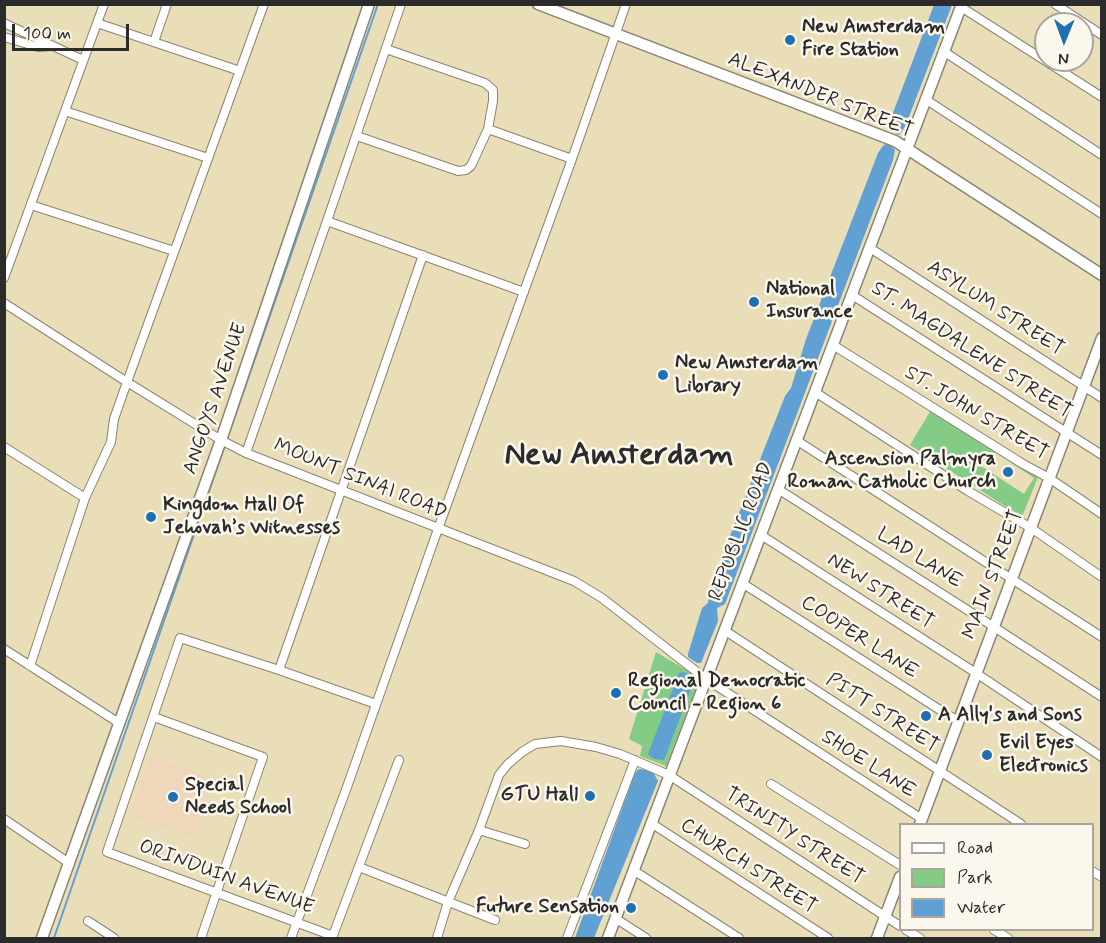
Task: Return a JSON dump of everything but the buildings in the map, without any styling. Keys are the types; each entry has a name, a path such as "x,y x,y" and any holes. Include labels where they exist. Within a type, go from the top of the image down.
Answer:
{"street":[{"path":"4,278 104,4"},
{"path":"154,42 167,4"},
{"path":"30,666 85,498 111,442 114,419 264,4"},
{"name":"ANGOYS AVENUE","path":"42,939 119,723 227,443 369,4"},
{"path":"246,453 401,4"},
{"name":"ALEXANDER STREET","path":"538,4 895,141 1101,275"},
{"path":"291,939 525,292 626,4"},
{"path":"1055,4 1101,35"},
{"path":"962,6 1101,97"},
{"name":"REPUBLIC ROAD","path":"608,939 943,51 962,6"},
{"path":"4,23 83,60"},
{"path":"97,23 240,71"},
{"path":"4,37 38,47 52,46"},
{"path":"357,136 458,171 466,171 471,166 488,129 494,101 493,90 485,83 386,50"},
{"path":"943,51 1101,155"},
{"path":"926,99 1101,214"},
{"path":"65,111 208,158"},
{"path":"488,129 572,159"},
{"path":"31,205 174,252"},
{"path":"327,221 525,292"},
{"name":"ASYLUM STREET","path":"870,248 1101,398"},
{"path":"279,670 423,255"},
{"name":"ST. MAGDALENE STREET","path":"852,295 1101,455"},
{"name":"MOUNT SINAI ROAD","path":"4,303 127,382 246,453 574,581 602,598 706,679"},
{"name":"MAIN STREET","path":"921,822 1101,338"},
{"name":"ST. JOHN STREET","path":"833,345 1013,458 1049,478 1101,514"},
{"path":"815,392 968,491 1031,528 1101,577"},
{"path":"796,440 1101,636"},
{"path":"4,447 85,498"},
{"name":"LAD LANE","path":"778,489 1101,697"},
{"name":"NEW STREET","path":"761,535 1101,757"},
{"name":"COOPER LANE","path":"742,583 959,720"},
{"name":"PITT STREET","path":"724,630 1018,823"},
{"path":"201,939 263,757 154,717 180,638 376,704"},
{"path":"4,649 119,723"},
{"name":"SHOE LANE","path":"706,679 921,822"},
{"name":"ORINDUIN AVENUE","path":"154,717 107,852 333,937"},
{"name":"TRINITY STREET","path":"437,939 448,902 479,830 499,775 508,764 535,744 561,741 620,754 669,775 899,925"},
{"path":"333,937 399,760"},
{"path":"567,939 635,760"},
{"path":"771,784 899,864"},
{"path":"4,819 69,863"},
{"name":"CHURCH STREET","path":"651,823 828,939"},
{"path":"479,830 525,844"},
{"path":"359,867 495,920"},
{"path":"633,870 739,939"},
{"path":"877,939 899,880"},
{"path":"615,918 646,939"},
{"path":"88,921 114,939"}],"shaded area":[{"path":"984,566 1001,574 993,592 976,584"},
{"name":"Special Needs School","path":"150,756 217,779 195,838 129,815"}],"green space":[{"path":"931,410 1038,477 1022,517 910,445","holes":["995,452 1034,478 1024,494 981,466 984,462 987,463"]},
{"path":"656,652 700,678 666,766 640,756 642,746 629,739"}],"water":[{"path":"934,5 952,5 905,127 899,135 890,127 891,118"},
{"path":"885,144 895,150 893,160 725,604 717,608 718,621 701,663 697,663 688,657 688,654 702,608 708,603 709,594 728,541 785,396 791,388 806,339 878,153"},
{"path":"679,673 689,674 693,680 691,689 664,760 654,759 648,754"},
{"path":"639,769 653,772 658,781 594,938 575,938 635,773"}],"waterway":[{"path":"54,938 378,4"}],"place":[{"name":"New Amsterdam Fire Station","path":"790,40"},
{"name":"National Insurance","path":"754,302"},
{"name":"New Amsterdam Library","path":"663,375"},
{"name":"Ascension Palmyra Roman Catholic Church","path":"1008,472"},
{"name":"Kingdom Hall Of Jehovah’s Witnesses","path":"151,517"},
{"name":"Regional Democratic Council - Region 6","path":"616,693"},
{"name":"A Ally's and Sons","path":"926,716"},
{"name":"Evil Eyes Electronics","path":"987,755"},
{"name":"GTU Hall","path":"590,796"},
{"name":"Special Needs School","path":"173,797"},
{"name":"Future Sensation","path":"631,908"}],"district":[{"name":"New Amsterdam","path":"619,456"}]}
